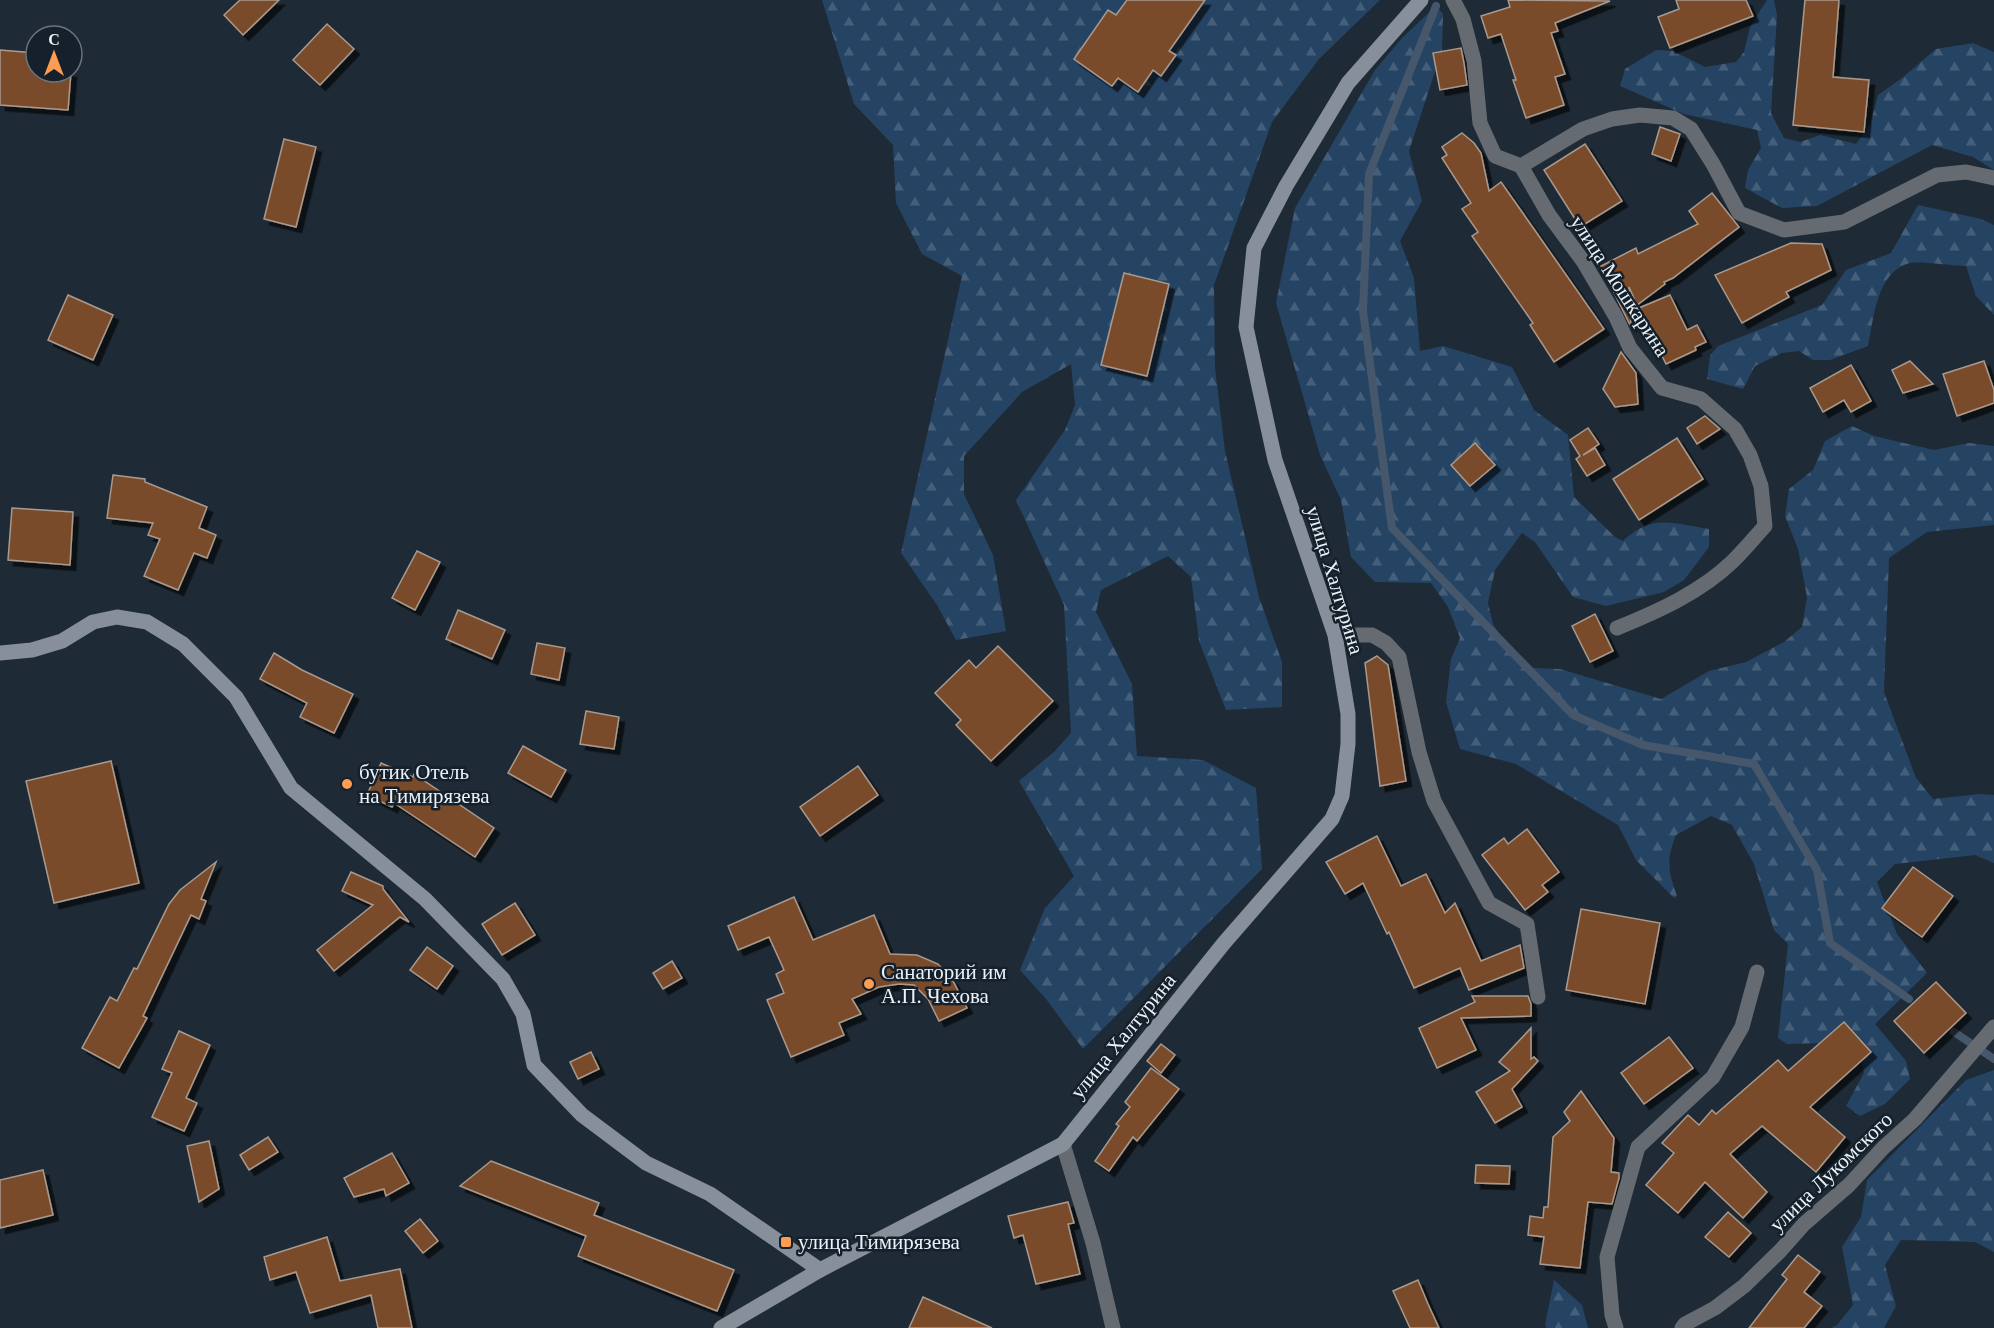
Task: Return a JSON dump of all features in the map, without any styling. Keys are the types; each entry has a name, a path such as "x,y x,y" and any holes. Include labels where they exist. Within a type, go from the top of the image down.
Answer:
{"street":[{"name":"улица Халтурина","path":"721,1328 820,1270 1064,1144 1224,943 1332,819 1342,796 1348,744 1348,714 1335,635 1275,460 1246,327 1254,248 1286,186 1348,83 1421,0"},
{"path":"1454,0 1463,19 1474,61 1480,123 1495,156 1521,166 1583,129 1612,119 1640,115 1673,118 1691,129 1739,213 1784,230 1844,222 1937,175 1966,172 1994,178"},
{"name":"улица Мошкарина","path":"1521,166 1549,215 1583,261 1616,316 1630,348 1662,388 1701,399 1735,429 1750,455 1761,486 1765,526 1733,561 1668,606 1617,628"},
{"path":"0,653 32,650 62,641 93,622 117,617 147,622 183,644 236,697 291,788 425,899 503,979 523,1014 534,1065 582,1115 646,1163 710,1194 820,1270"},
{"path":"1335,635 1372,635 1386,643 1399,657 1419,752 1434,801 1489,903 1527,924 1538,997"},
{"path":"1616,1328 1612,1315 1607,1257 1638,1147 1713,1077 1742,1027 1757,972"},
{"name":"улица Лукомского","path":"1682,1328 1685,1324 1715,1308 1744,1286 1804,1224 1849,1185 1883,1148 1915,1119 1990,1031"},
{"path":"1064,1144 1093,1243 1113,1328"}],"green space":[{"path":"822,0 1380,0 1319,59 1272,122 1214,285 1215,368 1225,451 1259,597 1282,662 1282,707 1226,710 1199,641 1191,577 1168,556 1101,590 1096,612 1132,684 1137,756 1203,760 1256,788 1262,869 1083,1049 1046,999 1020,970 1045,908 1074,876 1019,781 1055,751 1071,733 1064,605 1016,500 1065,430 1075,405 1071,364 1022,392 964,456 964,494 993,555 1006,631 956,640 937,605 901,553 962,276 922,254 896,203 893,145 854,104"},
{"path":"1767,0 1774,0 1777,15 1771,113 1784,138 1800,142 1820,135 1856,144 1870,125 1878,95 1936,49 1973,43 1994,52 1994,170 1973,157 1932,145 1817,206 1782,208 1745,188 1748,170 1761,148 1757,130 1684,114 1620,86 1625,69 1656,50 1673,51 1705,67 1736,62 1744,52 1750,27"},
{"path":"1436,6 1443,14 1442,50 1409,151 1422,201 1400,241 1414,278 1420,351 1443,346 1512,367 1534,410 1568,435 1574,497 1615,537 1623,541 1644,527 1664,523 1709,529 1709,547 1684,580 1664,592 1606,606 1573,597 1535,542 1522,533 1495,570 1488,603 1493,624 1515,657 1532,668 1560,669 1661,699 1709,671 1746,662 1784,642 1802,627 1807,597 1798,549 1785,516 1789,489 1813,470 1825,441 1852,426 1874,436 1934,450 1969,443 1994,446 1994,525 1927,532 1889,558 1884,692 1916,778 1933,799 1979,794 1994,795 1994,863 1975,855 1895,864 1877,882 1897,934 1927,973 1875,1024 1906,1061 1910,1079 1885,1104 1860,1116 1846,1106 1864,1073 1857,1042 1787,1044 1778,1038 1788,944 1774,930 1754,864 1732,825 1711,816 1676,835 1670,859 1670,872 1677,896 1674,898 1636,860 1618,825 1516,764 1460,749 1446,702 1451,659 1460,638 1448,607 1431,583 1375,582 1351,557 1341,500 1320,455 1276,303 1295,208 1375,70 1402,38"},
{"path":"1918,205 1981,219 1994,225 1994,315 1976,296 1966,266 1910,263 1899,268 1883,286 1878,297 1868,346 1830,360 1813,360 1799,351 1782,353 1755,366 1743,389 1707,379 1710,356 1718,346 1822,305 1846,270 1891,253"},
{"path":"1994,1070 1994,1252 1975,1242 1901,1240 1885,1265 1896,1306 1884,1328 1831,1328 1837,1325 1853,1305 1842,1247 1861,1217 1867,1180 1966,1080"},
{"path":"1554,1280 1582,1305 1588,1328 1547,1328 1545,1325"}],"building":[{"path":"240,0 279,0 243,35 224,15"},
{"path":"1127,0 1205,0 1169,51 1176,55 1161,76 1153,70 1138,92 1118,78 1112,86 1074,59 1108,10 1116,15"},
{"path":"1508,0 1610,1 1555,23 1558,31 1551,33 1565,74 1555,77 1564,105 1526,118 1501,34 1488,38 1481,16 1510,7"},
{"path":"1676,0 1746,0 1753,16 1670,48 1658,17 1679,9"},
{"path":"1805,0 1839,0 1833,77 1869,80 1864,132 1793,125"},
{"path":"327,24 354,49 320,85 293,60"},
{"path":"1461,48 1467,85 1440,90 1433,53"},
{"path":"0,50 24,52 24,84 70,84 68,110 0,105"},
{"path":"1660,127 1680,134 1671,161 1652,154"},
{"path":"1462,133 1474,143 1481,153 1489,191 1501,182 1604,329 1554,362 1530,325 1533,323 1472,236 1478,232 1462,209 1471,203 1442,158 1447,155 1442,147"},
{"path":"284,139 316,147 296,227 264,219"},
{"path":"1585,144 1622,201 1580,227 1544,170"},
{"path":"1712,193 1739,227 1673,278 1664,282 1665,284 1637,305 1629,287 1631,327 1601,266 1636,248 1638,254 1698,224 1689,211"},
{"path":"1791,243 1822,244 1831,270 1786,292 1789,297 1742,323 1715,275"},
{"path":"1124,273 1169,284 1147,376 1101,365"},
{"path":"68,295 113,315 93,360 48,340"},
{"path":"1670,295 1687,330 1697,325 1706,342 1695,347 1696,350 1666,364 1639,308"},
{"path":"1621,352 1636,373 1638,404 1615,407 1603,389"},
{"path":"1910,361 1933,384 1903,393 1892,370"},
{"path":"1984,361 1994,390 1994,403 1957,416 1943,374"},
{"path":"1851,365 1871,401 1851,412 1844,400 1823,412 1810,388"},
{"path":"1705,416 1720,429 1697,444 1687,428"},
{"path":"1588,428 1599,444 1583,455 1595,448 1605,465 1587,476 1576,459 1580,456 1570,440"},
{"path":"1677,438 1703,479 1639,520 1613,479"},
{"path":"1475,443 1495,465 1470,486 1451,465"},
{"path":"113,475 145,479 145,482 207,507 199,528 216,535 207,558 194,553 178,590 144,576 160,539 148,535 153,523 107,518"},
{"path":"12,508 73,512 70,565 8,560"},
{"path":"417,551 440,562 415,610 392,598"},
{"path":"458,610 505,630 492,659 446,639"},
{"path":"1595,614 1613,651 1590,662 1572,626"},
{"path":"537,643 565,648 559,680 531,674"},
{"path":"998,646 1053,701 991,761 956,725 961,720 935,693 969,660 976,668"},
{"path":"274,653 302,670 353,694 334,733 300,717 307,703 260,679"},
{"path":"1377,656 1388,665 1406,781 1380,786 1365,663"},
{"path":"586,711 619,717 614,749 580,744"},
{"path":"523,746 566,770 551,797 508,773"},
{"path":"111,761 139,883 54,903 26,781"},
{"path":"381,763 413,777 414,774 494,828 475,857 394,803 392,807 367,795"},
{"path":"858,766 878,795 820,836 800,807"},
{"path":"1527,829 1559,872 1542,885 1548,892 1525,910 1482,855 1504,838 1508,844"},
{"path":"1377,836 1401,886 1426,874 1445,913 1455,903 1481,961 1520,945 1524,968 1469,990 1460,968 1414,988 1389,932 1387,934 1363,883 1345,894 1326,862"},
{"path":"216,862 201,899 206,901 199,919 191,915 143,1016 147,1018 119,1068 82,1048 110,997 117,1001 134,968 137,969 169,904 180,890"},
{"path":"1913,867 1953,896 1922,937 1882,908"},
{"path":"351,872 383,886 409,922 400,917 334,971 317,950 373,905 342,891"},
{"path":"794,897 813,940 874,915 890,954 917,955 938,964 953,981 967,1008 939,1021 928,999 914,985 899,984 879,987 852,999 861,1014 839,1023 844,1035 791,1057 767,1000 784,993 776,974 784,970 769,937 738,950 728,926"},
{"path":"515,903 535,935 502,955 482,924"},
{"path":"1581,909 1660,923 1645,1004 1566,990"},
{"path":"427,947 453,966 437,989 410,970"},
{"path":"672,961 682,978 663,989 653,973"},
{"path":"1936,982 1966,1013 1924,1053 1894,1021"},
{"path":"1472,996 1528,996 1531,1016 1461,1018 1476,1050 1437,1068 1419,1028 1475,1002"},
{"path":"1844,1022 1871,1052 1810,1107 1845,1137 1816,1172 1762,1126 1730,1154 1767,1192 1743,1218 1705,1182 1678,1213 1646,1185 1674,1153 1662,1143 1688,1115 1699,1125 1712,1110 1716,1114 1778,1060 1788,1071"},
{"path":"1531,1028 1531,1059 1534,1057 1538,1061 1512,1089 1522,1107 1495,1123 1476,1092 1510,1071 1499,1062"},
{"path":"179,1031 210,1045 186,1098 197,1103 184,1131 152,1117 172,1073 162,1069"},
{"path":"1669,1037 1693,1068 1644,1104 1621,1073"},
{"path":"1161,1044 1175,1055 1161,1073 1147,1061"},
{"path":"591,1052 599,1069 578,1079 570,1062"},
{"path":"1151,1068 1179,1089 1137,1141 1133,1137 1109,1171 1095,1161 1119,1126 1116,1124 1130,1107 1125,1102"},
{"path":"1581,1091 1614,1138 1611,1172 1619,1173 1619,1178 1612,1204 1588,1202 1580,1268 1540,1264 1544,1237 1528,1235 1530,1216 1543,1218 1544,1207 1548,1207 1553,1137 1570,1121 1564,1112"},
{"path":"268,1137 278,1152 249,1170 240,1155"},
{"path":"209,1141 219,1189 199,1202 187,1146"},
{"path":"392,1153 409,1183 386,1196 384,1189 354,1197 344,1178"},
{"path":"491,1161 599,1203 594,1215 734,1270 717,1311 578,1256 586,1236 460,1186"},
{"path":"1476,1165 1510,1166 1509,1184 1475,1183"},
{"path":"43,1170 53,1215 0,1228 0,1180"},
{"path":"1068,1202 1074,1223 1068,1224 1080,1274 1036,1284 1023,1235 1014,1238 1008,1216"},
{"path":"1728,1212 1751,1233 1729,1257 1705,1237"},
{"path":"420,1219 438,1241 423,1253 405,1231"},
{"path":"327,1237 340,1281 400,1269 412,1328 378,1328 371,1295 310,1313 296,1272 270,1280 264,1257"},
{"path":"1798,1255 1820,1272 1804,1292 1822,1306 1804,1328 1749,1328 1787,1279 1782,1275"},
{"path":"1418,1280 1439,1328 1410,1328 1393,1291"},
{"path":"923,1297 992,1328 909,1328"}],"waterway":[{"path":"1436,6 1369,174 1363,311 1392,528 1573,715 1643,745 1754,764 1817,870 1830,943 1909,999"},
{"path":"1954,1032 1994,1059"}],"place":[{"name":"бутик Отель на Тимирязева","path":"347,784"},
{"name":"Санаторий им А.П. Чехова","path":"869,984"},
{"name":"улица Тимирязева","path":"786,1242"}]}
